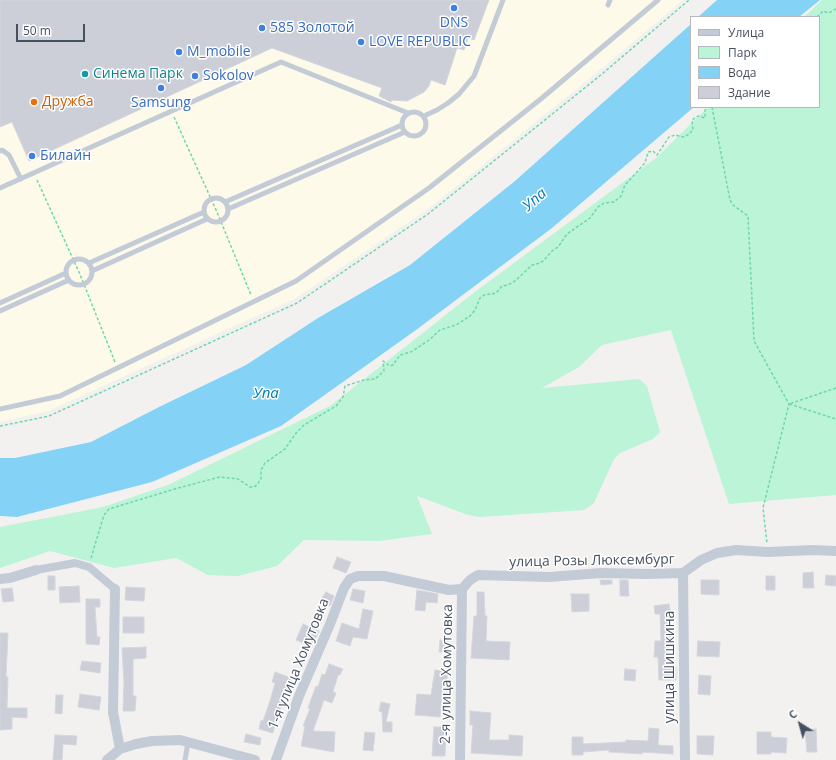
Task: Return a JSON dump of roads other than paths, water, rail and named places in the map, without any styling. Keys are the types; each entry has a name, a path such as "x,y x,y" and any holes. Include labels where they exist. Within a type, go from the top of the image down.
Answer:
{"street":[{"name":"улица Розы Люксембург","path":"462,589 470,580 478,575 549,577 601,573 683,573 701,560 717,553 736,550 768,552 813,550 836,551"},
{"path":"0,579 10,578 36,570 75,563 88,567 115,590 113,712 120,749"},
{"name":"улица Шишкина","path":"683,573 685,760"},
{"name":"1-я улица Хомутовка","path":"276,760 299,696 344,588 350,579 358,576 384,576 449,590 462,589"},
{"name":"2-я улица Хомутовка","path":"460,760 462,589"},
{"path":"107,760 120,749 152,740 180,740 255,760"}],"lane":[{"path":"424,116 448,103 459,94 474,76 503,0"},
{"path":"0,409 60,396 296,281 429,188 542,98 658,0"},
{"path":"0,188 281,62 408,113 418,112 424,116 426,123 422,133 411,136 405,132 402,125 403,118 408,113"},
{"path":"225,202 402,125"},
{"path":"228,209 405,132"},
{"path":"0,151 2,150 9,155 20,178"},
{"path":"218,198 225,202 228,209 227,216 221,222 214,223 207,219 204,212 205,205 211,199 218,198"},
{"path":"89,264 204,212"},
{"path":"92,271 207,219"},
{"path":"80,259 89,264 92,271 90,278 84,283 76,284 69,280 66,273 67,267 74,260 80,259"},
{"path":"0,303 66,273"},
{"path":"0,311 69,280"},
{"path":"185,760 188,742"}],"water":[{"path":"717,0 820,0 800,16 699,16"},
{"name":"Упа","path":"690,25 690,108 693,108 552,228 416,330 281,426 152,482 17,517 0,516 0,458 15,458 91,442 246,365 318,318 410,265 515,181"}],"place":[{"name":"DNS","path":"454,8"},
{"name":"585 Золотой","path":"262,28"},
{"name":"LOVE REPUBLIC","path":"361,42"},
{"name":"M_mobile","path":"179,52"},
{"name":"Синема Парк","path":"85,74"},
{"name":"Sokolov","path":"195,76"},
{"name":"Samsung","path":"161,88"},
{"name":"Дружба","path":"34,102"},
{"name":"Билайн","path":"32,156"}]}
